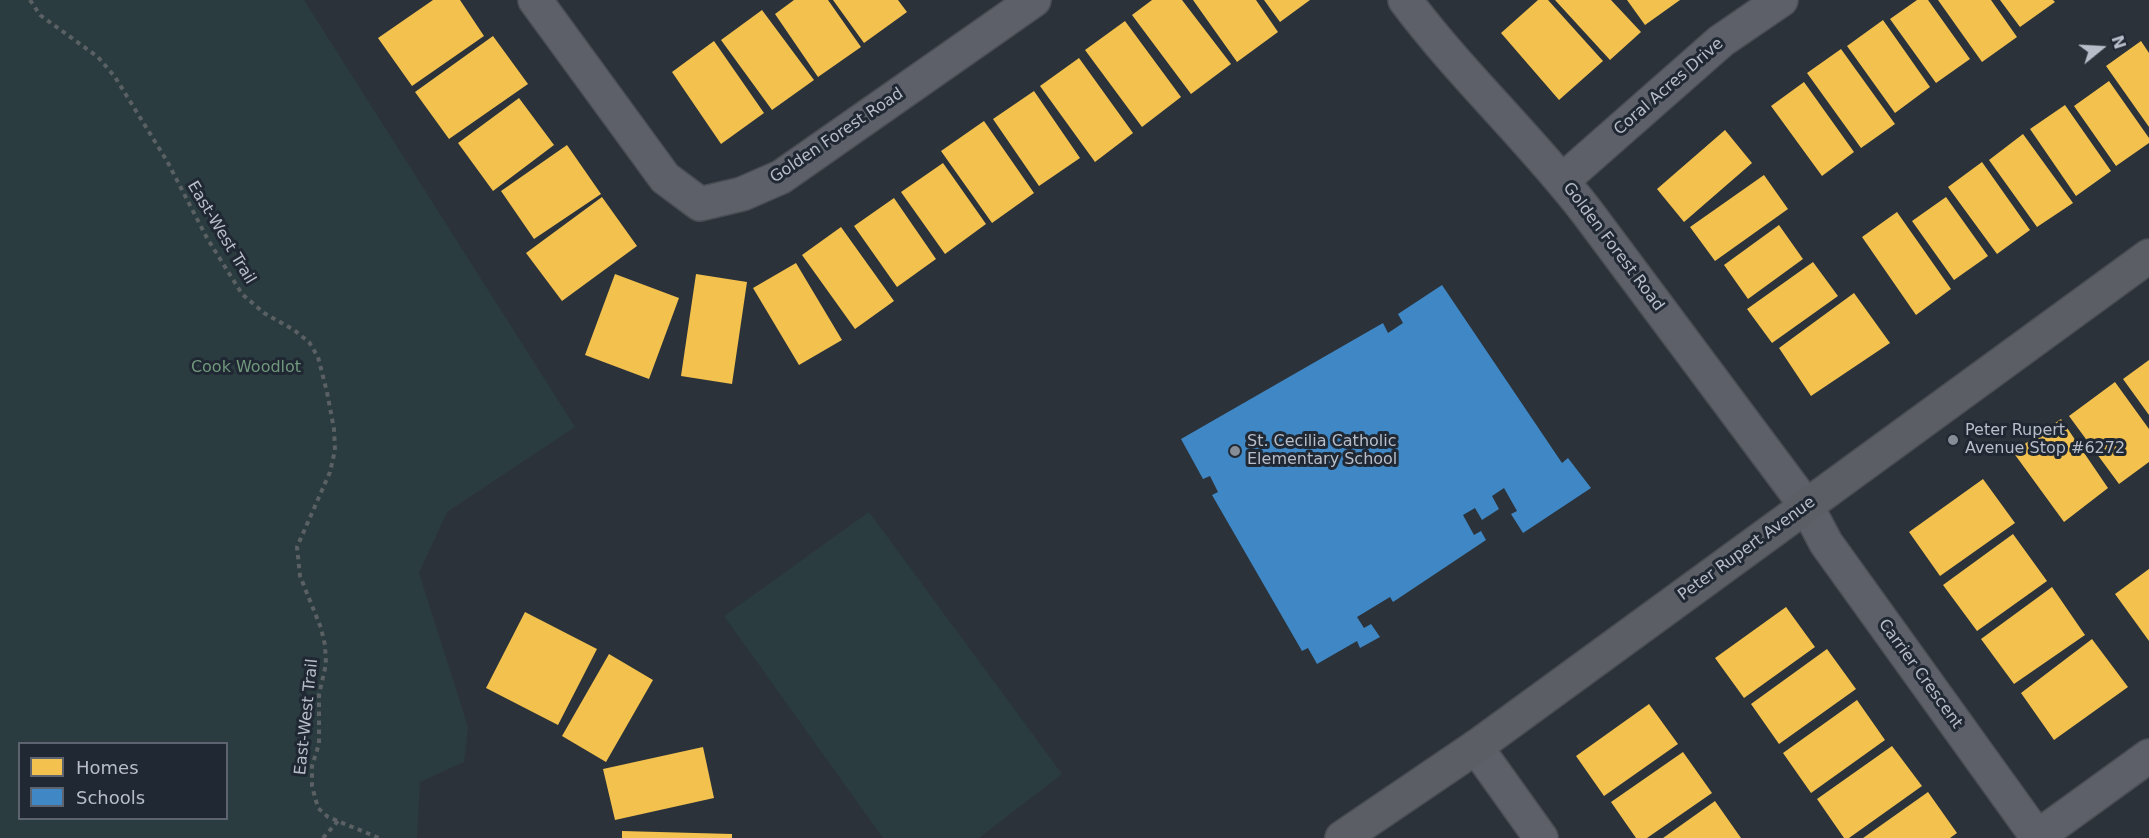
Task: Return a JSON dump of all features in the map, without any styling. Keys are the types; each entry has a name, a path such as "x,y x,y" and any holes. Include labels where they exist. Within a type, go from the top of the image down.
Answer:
{"street":[{"name":"Golden Forest Road","path":"535,0 665,178 700,204 742,194 782,177 1034,0"},
{"name":"Golden Forest Road","path":"1405,0 1431,34 1563,180 1807,507"},
{"name":"Coral Acres Drive","path":"1563,180 1720,41 1781,0"},
{"name":"Peter Rupert Avenue","path":"1342,838 1476,747 2149,256"},
{"name":"Carrier Crescent","path":"1807,507 1826,543 2038,838"},
{"path":"1476,747 1541,838"},
{"path":"2038,838 2149,756"}],"path":[{"name":"East-West Trail","path":"30,0 39,15 98,57 115,77 167,161 207,238 242,294 264,313 294,330 309,342 318,357 334,429 335,450 330,472 297,547 300,576 326,645 326,664 319,695 319,744 312,766 312,786 318,808 328,817 379,838"},
{"path":"323,838 338,821"}],"green space":[{"name":"Cook Woodlot","path":"0,0 304,0 575,427 447,512 419,573 468,727 464,762 420,782 417,838 0,838"},
{"path":"869,512 1062,774 979,838 883,838 724,616"}],"building: Homes":[{"path":"433,0 460,0 484,36 412,86 378,38"},
{"path":"794,0 828,0 861,47 818,77 775,14"},
{"path":"833,0 898,0 907,12 864,43"},
{"path":"1152,0 1182,0 1231,64 1191,94 1132,15"},
{"path":"1193,0 1256,0 1278,32 1237,62"},
{"path":"1264,0 1310,0 1280,22"},
{"path":"1538,0 1548,0 1603,61 1559,100 1501,33"},
{"path":"1555,0 1611,0 1641,32 1610,60"},
{"path":"1627,0 1680,0 1645,25"},
{"path":"1917,0 1928,0 1970,59 1936,83 1890,19"},
{"path":"1938,0 1991,0 2017,37 1982,62"},
{"path":"2000,0 2053,0 2055,2 2020,27"},
{"path":"762,10 814,80 772,110 721,40"},
{"path":"1883,20 1930,87 1895,113 1847,46"},
{"path":"1125,21 1181,97 1142,127 1085,50"},
{"path":"493,36 528,84 449,139 415,92"},
{"path":"714,41 764,113 721,144 672,72"},
{"path":"2141,41 2149,53 2149,127 2106,66"},
{"path":"1841,49 1895,124 1861,148 1807,73"},
{"path":"1079,58 1133,133 1095,162 1040,86"},
{"path":"2109,81 2149,138 2149,143 2116,166 2074,106"},
{"path":"1804,82 1854,152 1822,176 1771,106"},
{"path":"1034,91 1080,158 1039,186 993,119"},
{"path":"519,98 554,145 493,191 458,143"},
{"path":"2065,105 2111,171 2076,196 2030,129"},
{"path":"984,121 1034,193 992,223 941,151"},
{"path":"1725,130 1752,163 1684,222 1657,189"},
{"path":"2023,134 2073,203 2037,227 1989,160"},
{"path":"567,145 601,194 534,239 501,191"},
{"path":"1982,162 2030,230 1997,254 1948,187"},
{"path":"943,163 986,224 945,254 901,192"},
{"path":"1764,175 1788,209 1715,261 1690,227"},
{"path":"602,197 637,246 562,301 526,253"},
{"path":"1946,197 1988,256 1954,280 1912,221"},
{"path":"894,198 936,259 897,287 854,226"},
{"path":"1897,212 1951,289 1916,315 1862,237"},
{"path":"1779,225 1803,259 1748,299 1724,265"},
{"path":"841,227 894,301 855,329 802,255"},
{"path":"1813,262 1838,296 1772,343 1747,309"},
{"path":"796,263 842,340 799,365 753,288"},
{"path":"615,274 679,298 649,379 585,355"},
{"path":"696,274 747,282 732,384 681,376"},
{"path":"1854,293 1890,343 1811,396 1779,348"},
{"path":"2149,360 2149,415 2123,379"},
{"path":"2115,382 2149,429 2149,462 2119,484 2069,416"},
{"path":"2061,419 2108,488 2064,522 2013,452"},
{"path":"1983,479 2015,523 1940,576 1909,532"},
{"path":"2013,534 2047,581 1977,631 1943,585"},
{"path":"2149,569 2149,641 2115,594"},
{"path":"2052,587 2085,635 2014,684 1981,639"},
{"path":"1786,607 1815,647 1744,698 1715,658"},
{"path":"525,612 597,649 558,725 486,688"},
{"path":"2092,639 2128,687 2054,740 2021,693"},
{"path":"1827,649 1856,689 1779,744 1751,704"},
{"path":"609,654 653,680 606,762 562,736"},
{"path":"1857,700 1885,740 1811,793 1783,753"},
{"path":"1649,704 1678,744 1604,796 1576,756"},
{"path":"1892,746 1922,786 1849,838 1844,838 1817,799"},
{"path":"703,747 714,798 615,820 603,769"},
{"path":"1683,752 1712,793 1647,838 1636,838 1611,802"},
{"path":"1928,792 1957,833 1950,838 1863,838"},
{"path":"1715,801 1741,838 1663,838"},
{"path":"622,831 732,834 732,838 622,838"}],"building: Schools":[{"path":"1442,285 1562,463 1568,458 1591,488 1523,533 1511,514 1517,511 1504,488 1492,496 1499,509 1482,520 1475,508 1463,515 1474,535 1481,531 1486,540 1393,602 1390,597 1357,617 1364,628 1371,624 1380,637 1360,648 1357,641 1317,664 1308,648 1302,651 1212,495 1218,492 1210,476 1203,479 1181,439 1383,323 1388,333 1403,323 1398,314"}],"place":[{"name":"Peter Rupert Avenue Stop #6272","path":"1953,440"},
{"name":"St. Cecilia Catholic Elementary School","path":"1235,451"}]}
